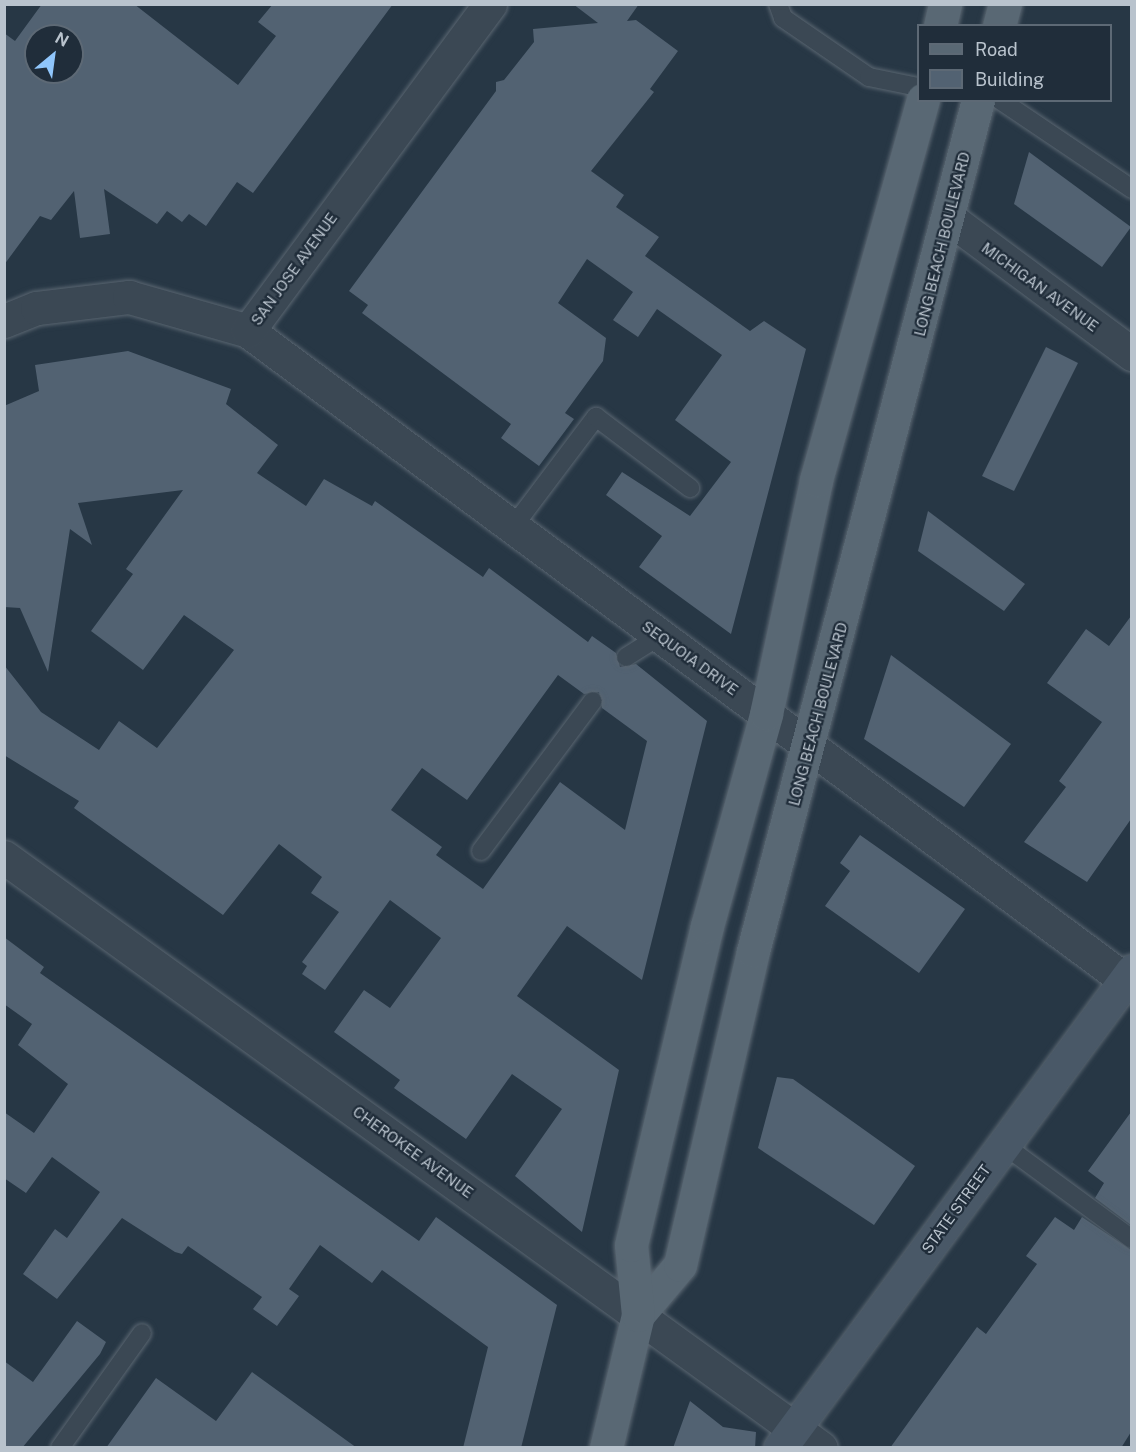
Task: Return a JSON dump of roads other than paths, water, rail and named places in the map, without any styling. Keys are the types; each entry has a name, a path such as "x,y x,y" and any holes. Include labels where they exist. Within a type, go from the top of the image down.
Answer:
{"main road":[{"path":"940,24 945,4"},
{"path":"1000,24 1005,4"},
{"name":"LONG BEACH BOULEVARD","path":"606,1448 638,1315 631,1245 707,926 766,714 816,480 922,102"},
{"name":"LONG BEACH BOULEVARD","path":"638,1315 680,1265 753,951 950,219 978,102"},
{"name":"STATE STREET","path":"787,1438 1129,979"}],"street":[{"name":"SAN JOSE AVENUE","path":"4,321 37,308 129,297 248,332 490,4"},
{"name":"MICHIGAN AVENUE","path":"950,219 1131,354"},
{"name":"SEQUOIA DRIVE","path":"248,332 1129,979"},
{"name":"CHEROKEE AVENUE","path":"4,857 638,1315 787,1438 821,1448"}],"lane":[{"path":"778,4 783,18 869,77 917,87"},
{"path":"1003,102 1131,189"},
{"path":"513,527 596,417 690,488"},
{"path":"626,657 660,636"},
{"path":"482,851 593,701"},
{"path":"1004,1145 1131,1239"},
{"path":"60,1448 142,1333"}]}
